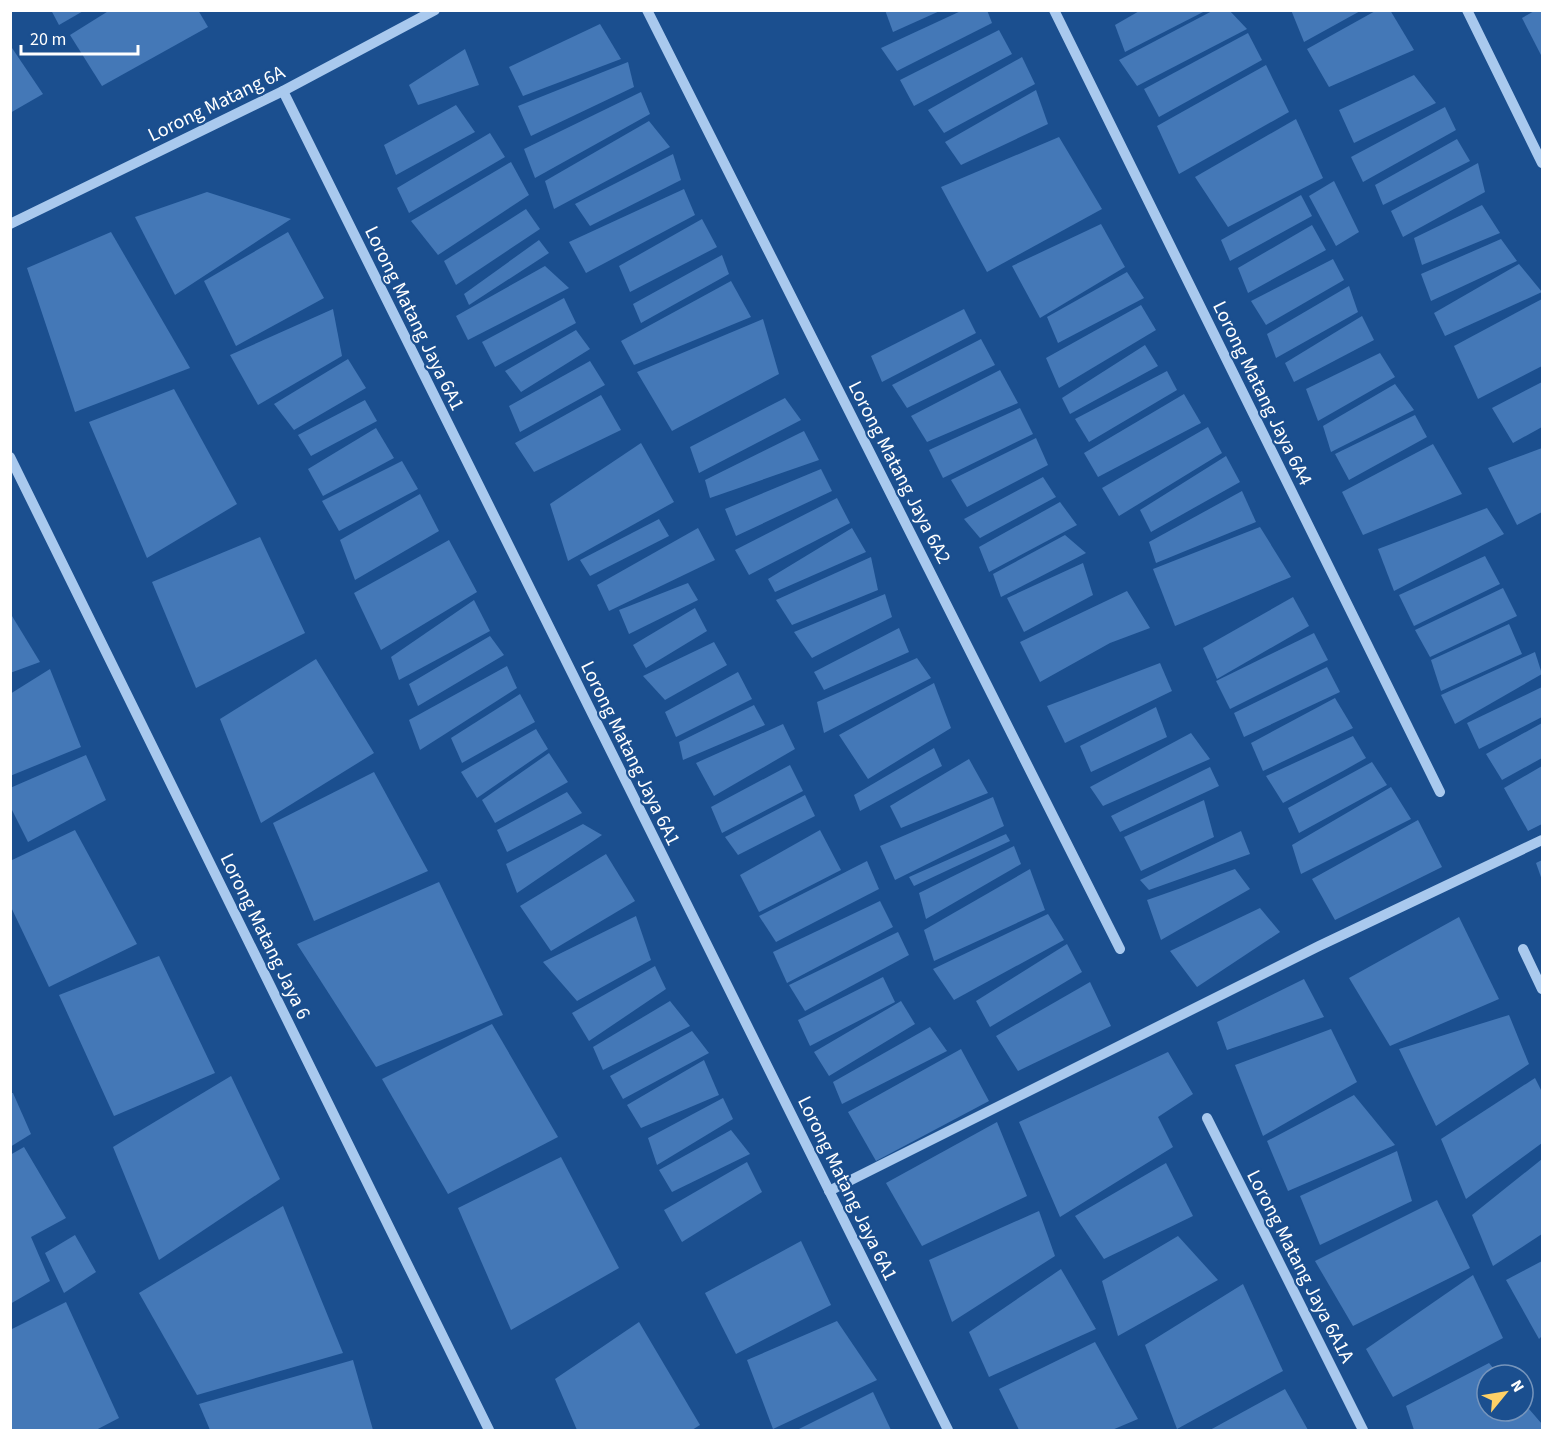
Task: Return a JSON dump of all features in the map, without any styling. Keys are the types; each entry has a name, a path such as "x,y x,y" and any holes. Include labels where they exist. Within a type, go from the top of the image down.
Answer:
{"street":[{"name":"Lorong Matang 6A","path":"10,224 283,91 435,10"},
{"name":"Lorong Matang Jaya 6A2","path":"647,10 1120,949"},
{"name":"Lorong Matang Jaya 6A4","path":"1053,10 1440,792"},
{"path":"1467,10 1542,163"},
{"name":"Lorong Matang Jaya 6A1","path":"283,91 948,1431"},
{"name":"Lorong Matang Jaya 6","path":"10,457 489,1431"},
{"path":"829,1191 1319,946 1542,840"},
{"path":"1523,950 1542,989"},
{"name":"Lorong Matang Jaya 6A1A","path":"1207,1118 1363,1431"}],"building":[{"path":"51,10 85,10 59,25"},
{"path":"110,10 198,10 208,27 102,86 70,35"},
{"path":"885,10 942,10 893,32"},
{"path":"963,10 987,10 992,23 897,71 881,48"},
{"path":"1141,10 1207,10 1125,52 1115,25"},
{"path":"1214,10 1229,10 1247,29 1137,86 1119,60"},
{"path":"1291,10 1362,10 1304,42"},
{"path":"1377,10 1390,10 1414,50 1329,87 1307,49"},
{"path":"1536,10 1542,10 1542,57 1522,18"},
{"path":"600,24 621,59 523,96 509,67"},
{"path":"999,30 1012,54 914,106 900,80"},
{"path":"1248,33 1262,60 1159,117 1144,89"},
{"path":"10,45 43,94 10,113"},
{"path":"465,49 479,85 418,105 409,85"},
{"path":"1022,57 1035,84 944,133 928,110"},
{"path":"628,62 634,87 531,136 518,106"},
{"path":"1266,65 1289,112 1179,174 1157,126"},
{"path":"1414,75 1436,103 1354,143 1339,110"},
{"path":"1036,90 1048,124 961,165 945,142"},
{"path":"641,92 650,114 535,178 524,149"},
{"path":"456,105 475,132 396,175 384,145"},
{"path":"1445,107 1456,130 1363,182 1351,157"},
{"path":"1296,119 1323,178 1228,227 1195,177"},
{"path":"649,121 670,147 554,209 545,181"},
{"path":"490,133 505,157 409,213 397,188"},
{"path":"1059,137 1102,209 987,272 941,187"},
{"path":"1457,139 1470,161 1383,205 1375,185"},
{"path":"673,154 681,180 590,226 575,204"},
{"path":"511,162 529,195 438,255 411,221"},
{"path":"1478,163 1485,192 1403,237 1391,211"},
{"path":"1334,181 1359,232 1336,246 1309,196"},
{"path":"684,189 695,215 586,273 569,242"},
{"path":"207,192 291,219 175,295 135,217"},
{"path":"1301,195 1312,216 1230,261 1221,240"},
{"path":"1482,205 1500,233 1422,265 1414,238"},
{"path":"526,209 540,229 456,285 444,261"},
{"path":"702,219 717,247 630,292 619,266"},
{"path":"1101,224 1125,267 1040,318 1012,266"},
{"path":"1312,225 1326,250 1248,293 1238,268"},
{"path":"111,232 190,368 75,412 27,268"},
{"path":"288,232 324,298 236,346 204,281"},
{"path":"1501,239 1517,261 1431,301 1421,274"},
{"path":"539,240 549,253 469,305 464,294"},
{"path":"722,255 729,274 641,323 633,304"},
{"path":"1333,259 1344,280 1266,325 1251,301"},
{"path":"1519,264 1542,292 1445,336 1434,313"},
{"path":"545,266 569,288 468,340 456,316"},
{"path":"1127,272 1144,298 1058,343 1047,317"},
{"path":"731,281 751,317 634,365 621,341"},
{"path":"1349,286 1358,312 1276,358 1267,334"},
{"path":"564,298 576,323 495,367 482,342"},
{"path":"1542,299 1542,366 1478,399 1454,346"},
{"path":"1141,305 1156,330 1059,388 1046,358"},
{"path":"333,309 342,356 258,405 230,355"},
{"path":"964,309 976,333 882,382 871,356"},
{"path":"1362,316 1374,340 1294,382 1285,363"},
{"path":"763,319 779,374 672,431 637,372"},
{"path":"576,330 590,349 521,392 505,371"},
{"path":"981,339 995,365 907,408 892,385"},
{"path":"1145,345 1158,366 1070,414 1062,398"},
{"path":"1380,353 1395,377 1318,421 1306,389"},
{"path":"348,359 366,388 294,430 274,404"},
{"path":"590,361 605,385 520,432 509,406"},
{"path":"1000,370 1018,403 927,442 911,416"},
{"path":"1167,371 1177,390 1089,442 1075,419"},
{"path":"1542,382 1542,427 1513,443 1492,408"},
{"path":"1395,384 1414,410 1331,452 1323,426"},
{"path":"174,389 237,504 147,558 89,422"},
{"path":"1184,394 1201,423 1098,477 1084,453"},
{"path":"601,395 621,430 534,472 515,443"},
{"path":"785,398 801,420 699,473 690,447"},
{"path":"365,400 377,421 311,456 298,435"},
{"path":"1020,408 1033,434 943,478 929,450"},
{"path":"1415,415 1427,437 1349,480 1335,454"},
{"path":"1208,427 1222,453 1119,516 1102,488"},
{"path":"376,428 394,458 323,496 308,469"},
{"path":"804,431 819,460 710,498 705,480"},
{"path":"1036,438 1048,465 967,507 951,480"},
{"path":"641,443 674,502 568,561 550,504"},
{"path":"1433,444 1462,494 1363,535 1342,492"},
{"path":"1542,448 1542,512 1517,525 1488,468"},
{"path":"1226,456 1240,482 1151,532 1140,510"},
{"path":"402,461 418,489 339,531 322,501"},
{"path":"821,469 832,491 736,536 725,509"},
{"path":"1043,477 1056,497 980,538 964,519"},
{"path":"1242,491 1256,522 1156,563 1149,542"},
{"path":"420,494 439,531 355,580 340,540"},
{"path":"837,498 850,523 749,575 735,550"},
{"path":"1060,502 1077,525 989,572 979,547"},
{"path":"1487,508 1504,534 1394,591 1378,549"},
{"path":"659,519 669,536 590,576 580,560"},
{"path":"1260,527 1291,577 1175,626 1153,569"},
{"path":"698,528 715,560 609,611 597,585"},
{"path":"852,528 866,552 775,592 768,579"},
{"path":"1065,535 1086,553 1001,597 993,574"},
{"path":"260,537 305,633 196,688 152,582"},
{"path":"449,540 477,592 381,650 354,593"},
{"path":"1485,556 1500,584 1414,626 1399,595"},
{"path":"871,557 878,590 792,625 776,600"},
{"path":"1083,563 1093,595 1024,632 1007,598"},
{"path":"688,583 698,600 629,634 619,610"},
{"path":"1503,588 1517,616 1430,657 1415,630"},
{"path":"1127,591 1150,628 1110,643 1040,682 1020,642"},
{"path":"885,594 892,617 812,658 794,632"},
{"path":"1293,597 1309,626 1217,679 1203,648"},
{"path":"474,600 490,631 399,680 391,657"},
{"path":"695,608 707,631 646,668 633,645"},
{"path":"12,616 40,662 10,673 10,617"},
{"path":"1509,624 1522,654 1441,691 1431,660"},
{"path":"899,628 909,652 824,690 814,672"},
{"path":"1314,633 1328,660 1230,709 1216,681"},
{"path":"490,636 504,655 418,706 409,684"},
{"path":"714,642 727,665 665,700 643,676"},
{"path":"1535,652 1542,674 1455,724 1441,695"},
{"path":"917,658 931,678 824,733 817,702"},
{"path":"316,659 374,753 261,823 220,719"},
{"path":"1160,663 1172,691 1065,743 1047,706"},
{"path":"507,666 517,688 420,750 409,720"},
{"path":"1327,667 1340,692 1244,737 1234,713"},
{"path":"50,669 81,747 10,776 10,694"},
{"path":"738,672 752,699 676,737 665,712"},
{"path":"934,683 951,728 868,779 839,735"},
{"path":"1542,687 1542,717 1479,749 1467,723"},
{"path":"520,694 535,722 462,763 451,738"},
{"path":"1335,698 1353,728 1263,771 1251,743"},
{"path":"754,705 765,725 683,760 679,742"},
{"path":"1156,707 1167,737 1091,772 1080,746"},
{"path":"1542,723 1542,758 1502,780 1486,754"},
{"path":"783,724 795,749 714,796 696,763"},
{"path":"536,729 548,749 477,798 461,772"},
{"path":"1191,733 1210,759 1103,806 1090,787"},
{"path":"1353,736 1366,758 1283,803 1266,776"},
{"path":"934,748 942,766 860,811 854,795"},
{"path":"549,753 568,782 495,823 482,800"},
{"path":"86,755 106,800 28,842 10,806 10,788"},
{"path":"969,759 988,793 901,828 890,806"},
{"path":"1372,762 1387,785 1299,833 1288,808"},
{"path":"790,765 803,791 722,833 711,807"},
{"path":"1542,766 1542,824 1528,831 1504,788"},
{"path":"1210,767 1219,786 1120,832 1111,816"},
{"path":"374,772 428,871 314,921 273,823"},
{"path":"1391,787 1411,819 1301,874 1292,845"},
{"path":"567,792 582,813 507,852 497,830"},
{"path":"805,795 815,816 738,855 725,837"},
{"path":"993,797 1004,826 895,880 880,846"},
{"path":"1204,800 1214,837 1141,871 1124,837"},
{"path":"1418,820 1442,867 1335,920 1312,879"},
{"path":"583,824 602,835 517,893 506,864"},
{"path":"75,830 137,944 49,987 10,905 10,861"},
{"path":"820,830 841,870 759,912 740,875"},
{"path":"1241,831 1250,854 1149,890 1140,880"},
{"path":"1006,834 1010,841 914,886 909,877"},
{"path":"1014,846 1021,864 926,919 919,893"},
{"path":"606,854 635,901 551,951 520,906"},
{"path":"1542,860 1542,880 1536,863"},
{"path":"867,861 879,889 776,942 759,916"},
{"path":"1030,869 1045,910 934,961 924,930"},
{"path":"1235,869 1250,889 1161,940 1147,900"},
{"path":"439,882 503,1015 376,1067 297,944"},
{"path":"880,901 893,927 787,983 773,952"},
{"path":"1260,908 1280,932 1197,987 1170,951"},
{"path":"1048,914 1064,940 954,1000 933,969"},
{"path":"636,916 651,960 577,1001 543,962"},
{"path":"1459,917 1499,999 1390,1046 1349,978"},
{"path":"898,932 909,955 805,1011 789,985"},
{"path":"1067,944 1082,972 990,1027 976,1001"},
{"path":"159,956 215,1073 114,1116 59,995"},
{"path":"655,966 666,989 589,1041 572,1013"},
{"path":"883,977 895,1002 810,1046 798,1020"},
{"path":"1304,979 1324,1017 1227,1050 1217,1022"},
{"path":"1090,982 1111,1026 1018,1071 996,1036"},
{"path":"670,1001 690,1026 603,1070 593,1047"},
{"path":"901,1001 915,1024 829,1076 814,1052"},
{"path":"1509,1015 1529,1064 1436,1126 1399,1049"},
{"path":"492,1024 558,1137 448,1194 382,1079"},
{"path":"930,1027 947,1051 842,1104 833,1082"},
{"path":"1331,1029 1357,1082 1263,1136 1235,1065"},
{"path":"692,1031 709,1053 623,1099 610,1076"},
{"path":"961,1049 989,1101 876,1161 848,1112"},
{"path":"1168,1052 1193,1094 1158,1117 1173,1147 1060,1217 1019,1122"},
{"path":"704,1060 719,1095 641,1128 627,1105"},
{"path":"231,1076 280,1179 159,1260 113,1147"},
{"path":"1535,1078 1542,1092 1542,1143 1466,1199 1441,1139"},
{"path":"10,1093 13,1093 31,1134 10,1147"},
{"path":"1354,1095 1395,1145 1288,1191 1267,1141"},
{"path":"723,1098 733,1119 657,1165 648,1138"},
{"path":"997,1122 1027,1196 922,1246 886,1183"},
{"path":"731,1130 750,1154 672,1192 659,1170"},
{"path":"24,1147 66,1218 31,1237 50,1281 10,1304 10,1155"},
{"path":"1397,1151 1412,1201 1320,1245 1300,1196"},
{"path":"561,1157 619,1268 511,1330 458,1208"},
{"path":"1542,1159 1542,1234 1493,1266 1472,1215"},
{"path":"747,1162 762,1192 682,1242 664,1210"},
{"path":"1166,1163 1193,1216 1104,1259 1075,1216"},
{"path":"1437,1200 1470,1268 1353,1326 1315,1261"},
{"path":"283,1206 343,1353 197,1395 139,1293"},
{"path":"1039,1211 1055,1256 952,1322 929,1260"},
{"path":"75,1235 96,1272 64,1293 45,1253"},
{"path":"1178,1236 1218,1280 1118,1336 1102,1281"},
{"path":"801,1241 831,1305 736,1354 705,1293"},
{"path":"1542,1261 1542,1336 1539,1339 1506,1280"},
{"path":"1061,1269 1096,1329 989,1377 969,1332"},
{"path":"1473,1275 1503,1338 1393,1397 1366,1349"},
{"path":"1243,1284 1283,1371 1177,1429 1145,1345"},
{"path":"66,1302 119,1418 96,1430 10,1430 10,1330"},
{"path":"837,1321 877,1380 773,1429 747,1360"},
{"path":"639,1322 700,1425 692,1430 577,1430 555,1379"},
{"path":"1095,1342 1138,1419 1112,1430 1019,1430 999,1389"},
{"path":"353,1360 373,1430 210,1430 199,1404"},
{"path":"1475,1370 1475,1423 1535,1423 1535,1416 1542,1424 1542,1430 1414,1430 1406,1406"},
{"path":"1285,1389 1308,1430 1210,1430"},
{"path":"873,1392 891,1430 797,1430"}]}
